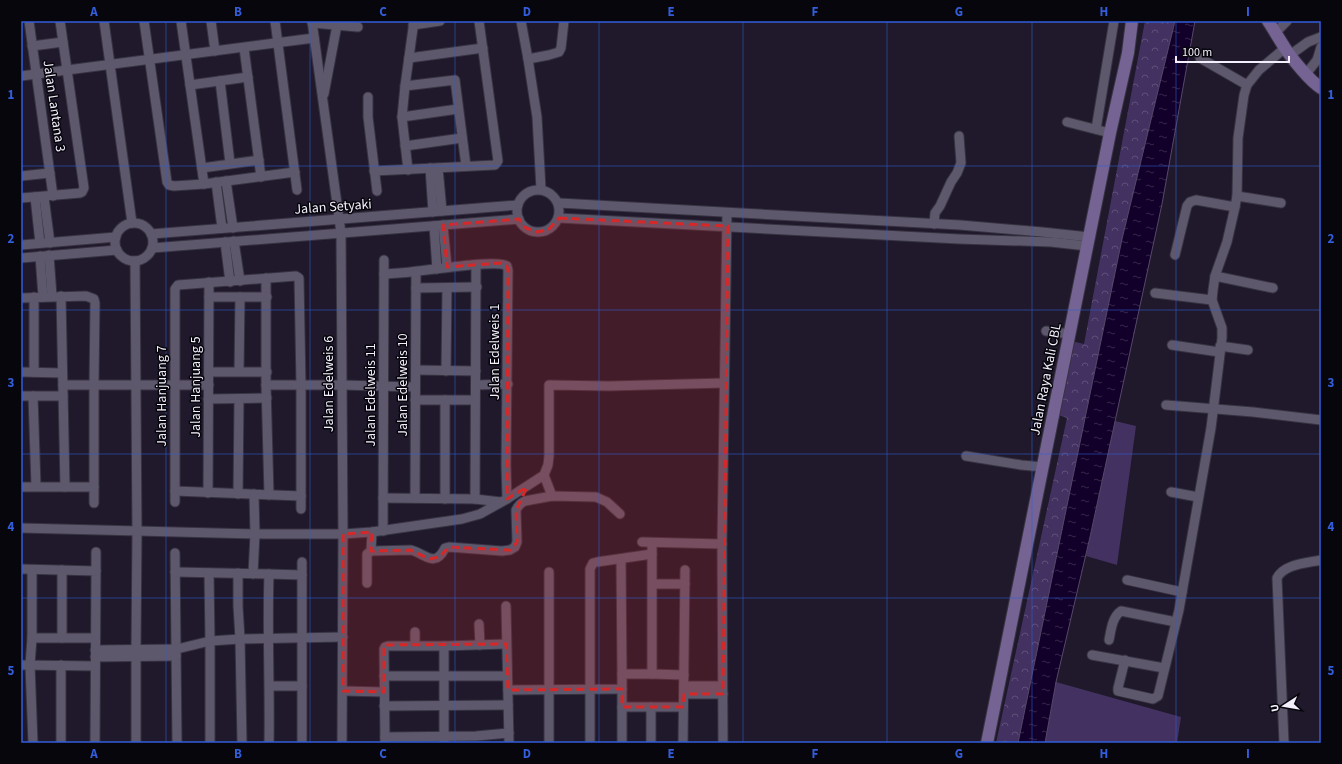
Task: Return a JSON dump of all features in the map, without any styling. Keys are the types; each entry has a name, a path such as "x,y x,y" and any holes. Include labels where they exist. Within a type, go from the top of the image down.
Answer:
{"main road":[{"name":"Jalan Raya Kali CBL","path":"987,743 1110,133 1128,53 1132,21"},
{"path":"1268,21 1288,52 1306,74 1321,88"}],"street":[{"name":"Jalan Lantana 3","path":"29,21 50,173 44,197"},
{"path":"21,198 80,193 84,188 60,21"},
{"path":"104,21 132,223"},
{"path":"144,21 169,185 204,184 295,172"},
{"path":"182,21 204,184"},
{"path":"211,21 215,51"},
{"path":"275,21 298,190"},
{"path":"408,170 402,117 414,23 440,21"},
{"path":"374,172 495,165 498,161 479,21"},
{"path":"521,21 537,116 541,189"},
{"path":"528,59 559,52 561,48 564,21"},
{"path":"1095,129 1114,21"},
{"path":"1276,32 1288,21"},
{"path":"312,22 358,27"},
{"name":"Jalan Edelweis 6","path":"312,22 341,233 343,534 342,743"},
{"path":"323,102 337,25"},
{"path":"1125,660 1118,691 1153,699 1158,696 1182,592 1210,428 1222,328 1212,300 1215,276 1227,242 1237,196 1238,138 1244,95 1247,85 1259,70 1288,52 1321,37"},
{"path":"21,76 314,38"},
{"path":"32,46 63,42"},
{"path":"1306,74 1317,60 1321,47"},
{"path":"244,48 261,177"},
{"path":"409,58 483,48"},
{"path":"1200,58 1247,85"},
{"path":"190,85 248,78"},
{"path":"405,86 455,80 466,166"},
{"path":"220,81 230,164"},
{"path":"368,97 368,117 377,191"},
{"path":"402,117 458,109"},
{"path":"1067,122 1110,133"},
{"path":"934,224 935,213 940,206 961,163 959,136"},
{"path":"405,146 462,138"},
{"path":"202,168 259,160"},
{"path":"434,168 438,212"},
{"path":"21,176 50,173"},
{"path":"226,181 233,228"},
{"path":"216,182 222,228"},
{"path":"541,189 552,194 559,203 560,210 559,218 549,230 537,232 526,228 519,219 517,212 522,196 531,190 541,189"},
{"path":"1237,196 1281,203"},
{"path":"44,197 50,242"},
{"path":"40,243 44,197"},
{"path":"1175,255 1187,206 1190,202 1196,200 1235,207"},
{"path":"559,203 934,224 1042,232 1052,237 1088,242"},
{"name":"Jalan Setyaki","path":"151,234 518,205"},
{"path":"723,743 722,544 727,213"},
{"path":"559,218 1040,242 1052,237"},
{"path":"152,248 519,219"},
{"path":"132,223 141,224 149,230 153,238 152,248 148,256 144,259 135,261 126,260 119,254 116,246 116,237 120,229 132,223"},
{"path":"439,225 447,267"},
{"path":"437,269 439,225"},
{"path":"1040,242 1042,232"},
{"path":"21,245 116,237"},
{"path":"230,242 240,280"},
{"path":"230,242 230,282"},
{"path":"21,258 117,250"},
{"path":"44,256 48,297 62,373 65,487"},
{"name":"Jalan Edelweis 11","path":"384,260 384,531"},
{"path":"135,261 137,386 136,743"},
{"name":"Jalan Edelweis 1","path":"384,274 501,263 507,266 508,384 506,466 508,498"},
{"path":"475,499 476,265"},
{"name":"Jalan Edelweis 10","path":"415,498 416,272"},
{"path":"209,282 230,282 296,276 299,278 301,509"},
{"path":"1215,276 1273,288"},
{"path":"266,278 266,385 269,495"},
{"name":"Jalan Hanjuang 7","path":"175,502 175,289 178,285 209,282"},
{"name":"Jalan Hanjuang 5","path":"208,493 209,282"},
{"path":"416,288 477,287"},
{"path":"446,371 447,288"},
{"path":"1155,293 1212,300"},
{"path":"34,372 48,297"},
{"path":"21,298 90,297 94,299 96,303 94,504"},
{"path":"239,372 240,297"},
{"path":"209,298 267,297"},
{"path":"1046,331 1070,334"},
{"path":"1172,345 1248,350"},
{"path":"416,370 476,371"},
{"path":"21,372 62,373"},
{"path":"209,372 267,372"},
{"path":"21,528 137,532 343,534 384,531 471,517 488,510 544,475 548,465 549,456 549,385 609,386 724,383"},
{"path":"476,385 508,384"},
{"path":"63,385 209,385"},
{"path":"266,385 415,387"},
{"path":"21,396 63,396"},
{"path":"33,396 36,486"},
{"path":"208,399 267,398"},
{"path":"238,494 239,399"},
{"path":"415,400 475,400"},
{"path":"445,400 445,499"},
{"path":"1166,405 1212,410 1253,412 1321,420"},
{"path":"966,456 1043,467"},
{"path":"544,475 552,496"},
{"path":"21,487 94,487"},
{"path":"175,491 301,496"},
{"path":"1171,492 1198,497"},
{"path":"253,574 255,534 254,494"},
{"path":"384,498 508,498 521,502 552,496 596,497 607,502 620,514"},
{"path":"371,551 411,550 416,551 421,556 429,559 439,557 445,548 449,547 502,551 510,550 515,547 517,542 516,510 521,502"},
{"path":"367,583 367,554 371,551 372,532"},
{"path":"642,542 722,544"},
{"path":"652,543 652,674"},
{"path":"95,743 96,552"},
{"path":"175,553 177,743"},
{"path":"590,743 590,569 593,563 652,554"},
{"path":"621,559 622,743"},
{"path":"1284,743 1277,578 1284,570 1293,566 1321,560"},
{"path":"302,562 302,743"},
{"path":"21,569 96,571"},
{"path":"32,570 32,638 26,665 33,743"},
{"path":"62,570 62,638"},
{"path":"683,743 685,570"},
{"path":"175,572 302,575"},
{"path":"548,743 549,572"},
{"path":"209,573 210,743"},
{"path":"238,573 242,743"},
{"path":"269,574 269,743"},
{"path":"1127,580 1182,592"},
{"path":"652,584 685,584"},
{"path":"506,606 509,743"},
{"path":"1109,640 1117,614 1121,611 1176,622"},
{"path":"479,624 480,645"},
{"path":"415,632 415,645"},
{"path":"26,665 61,665 95,657 136,653 176,652 210,641 269,638 343,637"},
{"path":"32,638 95,638"},
{"path":"506,644 444,646 391,645 385,647 384,706 385,740 476,739 508,733"},
{"path":"444,646 444,739"},
{"path":"1092,655 1164,668"},
{"path":"61,665 62,743"},
{"path":"622,674 684,675"},
{"path":"384,676 507,676"},
{"path":"270,686 302,686"},
{"path":"508,690 622,690"},
{"path":"684,690 722,690"},
{"path":"343,691 384,692"},
{"path":"384,706 508,705"},
{"path":"622,707 683,707"},
{"path":"651,707 652,743"}],"highlighted area":[{"path":"559,218 728,226 723,694 684,694 683,707 622,707 622,689 508,690 506,644 384,645 384,692 343,691 343,534 372,532 371,551 411,550 429,559 439,557 449,547 510,550 517,542 516,510 527,487 507,499 508,270 506,264 501,263 447,267 443,225 519,219 526,228 537,232 549,229"}],"green space":[{"path":"1145,21 1175,21 1122,239 1018,743 996,743 1067,418 1055,414 1067,340 1084,344"},
{"path":"1115,421 1136,426 1117,565 1086,556"},
{"path":"1056,682 1181,717 1177,743 1045,743"}],"water":[{"path":"1175,21 1195,21 1162,204 1090,537 1056,682 1045,743 1018,743 1122,239"}]}
